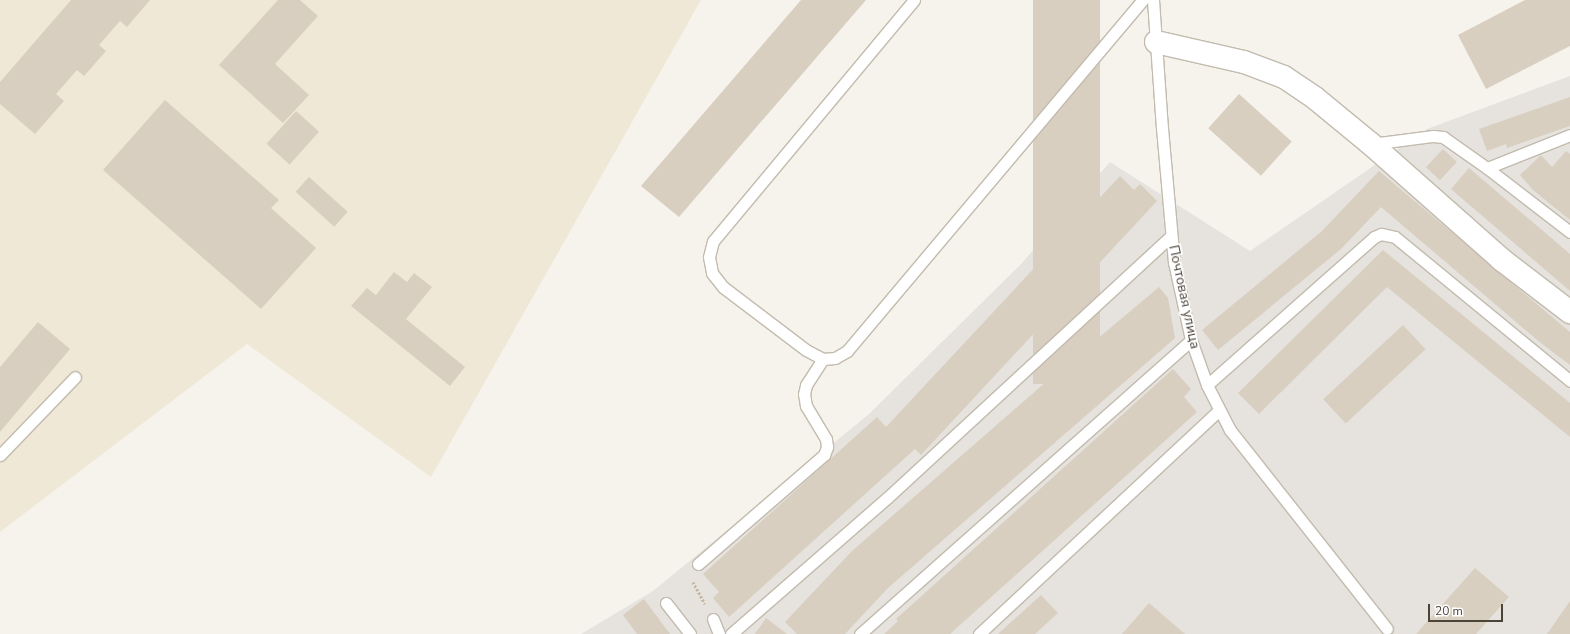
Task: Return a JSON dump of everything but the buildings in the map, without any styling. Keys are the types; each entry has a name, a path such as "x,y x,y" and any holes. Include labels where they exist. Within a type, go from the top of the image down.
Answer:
{"street":[{"path":"1156,42 1244,62 1284,77 1315,98 1371,144 1502,260 1570,312"}],"lane":[{"path":"914,0 713,241 709,257 712,273 723,287 806,350 823,359 834,358 847,351 1143,0"},
{"name":"Почтовая улица","path":"1153,0 1174,262 1191,340 1207,385 1230,430 1387,629"},
{"path":"1371,144 1432,136 1443,137 1487,168 1570,232"},
{"path":"1487,168 1570,136"},
{"path":"1207,385 1374,237 1381,234 1395,237 1570,382"},
{"path":"731,634 887,498 1171,236"},
{"path":"860,634 1191,340"},
{"path":"698,564 824,455 827,447 826,439 806,406 804,394 806,385 823,359"},
{"path":"0,455 75,377"},
{"path":"979,634 1219,410"},
{"path":"666,602 690,634"},
{"path":"713,619 719,634"}],"path":[{"path":"698,564 693,570 692,578 713,619"}],"shaded area":[{"path":"0,0 701,0 431,477 247,344 0,532"},
{"path":"1570,76 1570,634 581,634 653,591 869,414 1022,263 1110,162 1250,251 1427,129"}]}
